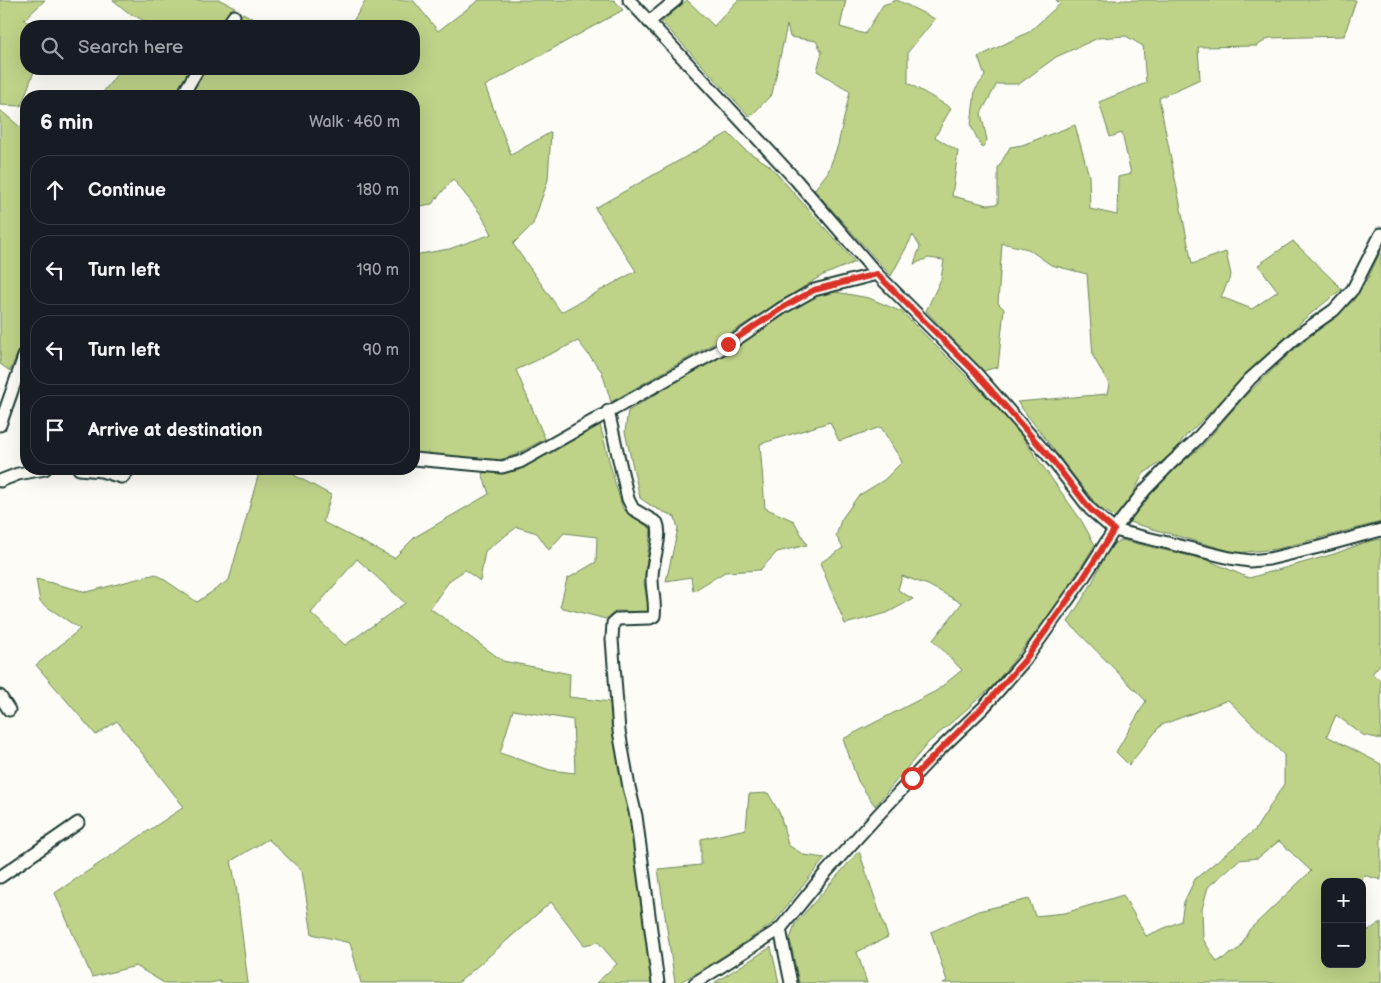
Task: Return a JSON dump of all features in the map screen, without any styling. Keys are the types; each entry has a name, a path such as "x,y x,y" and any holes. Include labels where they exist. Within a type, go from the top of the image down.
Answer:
{"street":[{"path":"629,0 796,180 877,274 981,379 1053,461 1090,509 1114,530 1230,558 1250,561 1269,559 1381,530"},
{"path":"649,22 676,0"},
{"path":"231,20 234,16"},
{"path":"186,90 194,75"},
{"path":"695,983 780,929 883,809 984,706 1025,660 1082,580 1114,530 1145,490 1170,463 1196,440 1250,380 1300,334 1334,310 1353,289 1381,234"},
{"path":"420,460 496,466 512,465 527,459 728,344 782,308 814,290 877,274"},
{"path":"0,425 20,368"},
{"path":"608,411 628,499 633,510 657,523 658,527 652,578 654,616 650,618 618,619 613,623 612,639 619,731 636,816 658,983"},
{"path":"0,481 20,474"},
{"path":"0,696 9,710"},
{"path":"0,877 78,823"},
{"path":"780,929 791,983"}],"green space":[{"path":"0,0 45,0 24,20 20,20 20,75 33,75 27,90 20,90 20,106 0,105"},
{"path":"113,0 220,0 235,7 225,20 143,20 129,13"},
{"path":"366,0 413,0 438,31 479,0 614,0 623,10 485,86 511,155 551,132 548,180 533,224 513,244 561,312 636,271 595,208 728,133 745,150 769,165 855,262 821,276 718,341 611,402 602,372 578,341 516,370 545,439 515,455 496,461 420,455 420,254 449,249 492,234 480,213 453,179 432,204 420,206 420,90 191,90 200,75 420,75 420,20 354,20"},
{"path":"687,0 714,26 738,0 846,0 840,27 865,34 883,5 897,0 935,19 908,52 908,83 951,108 935,137 958,151 952,196 988,205 998,204 998,168 1010,147 1022,145 1075,125 1089,176 1090,209 1117,215 1118,177 1131,174 1122,133 1110,137 1099,102 1146,83 1143,46 1126,36 1098,38 1056,57 1019,84 997,84 981,113 987,140 982,148 971,126 975,90 985,76 978,57 1029,32 1060,4 1056,0 1356,0 1344,36 1269,38 1257,46 1198,47 1200,79 1159,98 1192,264 1226,252 1231,275 1221,297 1252,309 1278,291 1258,265 1293,241 1342,289 1303,320 1183,439 1172,455 1143,474 1133,494 1115,517 1098,507 1017,402 1107,394 1109,384 1093,356 1087,274 1051,265 1028,249 1002,243 998,303 1004,309 998,367 983,371 926,311 941,279 944,260 928,258 914,264 920,247 913,235 891,276 814,190 828,172 838,145 850,91 817,71 822,52 816,41 790,37 787,25 772,94 750,117 662,22"},
{"path":"243,13 255,20 238,20"},
{"path":"116,75 189,75 180,90 105,90"},
{"path":"0,110 20,127 20,348 10,371 0,364"},
{"path":"1381,250 1381,522 1277,549 1236,553 1129,522 1163,479 1202,446 1243,398 1291,352 1353,301 1368,278"},
{"path":"836,292 869,298 902,312 1010,420 1081,520 1095,545 1053,611 993,686 928,743 875,806 858,781 843,739 936,691 962,670 933,640 962,603 928,585 902,576 898,590 913,599 887,613 845,624 820,563 843,548 836,536 841,520 858,496 884,480 902,462 881,427 839,441 830,422 760,444 765,508 794,521 807,545 777,552 760,570 725,572 693,591 691,577 666,581 678,529 675,517 653,507 640,498 625,432 628,411 741,343 802,303 817,295"},
{"path":"600,425 623,509 651,529 644,582 649,612 616,611 606,619 560,607 567,579 596,562 597,537 564,533 549,550 537,533 517,527 485,551 480,581 465,570 450,580 430,608 503,661 570,674 569,697 610,702 631,817 654,983 596,983 617,964 598,942 584,945 551,902 458,983 361,983 350,943 312,934 302,871 268,839 231,861 236,885 248,983 220,983 220,981 210,983 164,983 136,966 92,977 55,893 184,807 117,721 96,735 36,665 80,629 40,602 36,579 87,592 156,574 197,602 229,580 258,475 294,475 331,495 323,522 394,558 415,537 489,494 482,473 517,471","holes":["357,559 405,603 345,645 311,613","513,710 573,720 575,773 550,770 500,753"]},
{"path":"1381,539 1381,663 1372,674 1381,681 1381,739 1363,735 1336,715 1327,736 1381,764 1381,880 1364,875 1362,878 1321,878 1321,968 1366,968 1366,932 1381,922 1381,983 943,983 947,981 931,932 978,911 1029,899 1035,916 1065,913 1123,895 1146,936 1181,921 1184,902 1195,879 1255,830 1284,784 1284,755 1228,700 1161,725 1129,765 1116,752 1146,701 1068,622 1091,585 1110,546 1121,540 1207,560 1249,578 1334,554 1366,542","holes":["1279,841 1311,871 1249,930 1240,948 1217,962 1203,939 1202,909 1208,887 1239,860 1258,858"]},
{"path":"768,793 780,814 788,845 804,855 825,858 773,923 732,951 679,983 675,983 658,869 701,865 701,839 746,829 749,794"},
{"path":"859,851 888,937 857,952 867,983 799,983 790,939 795,924"},
{"path":"771,947 779,983 714,983"}],"route":[{"path":"728,344 782,308 814,290 877,274 975,372 1053,461 1090,509 1114,530 1082,580 1025,660 984,706 912,778"}]}
